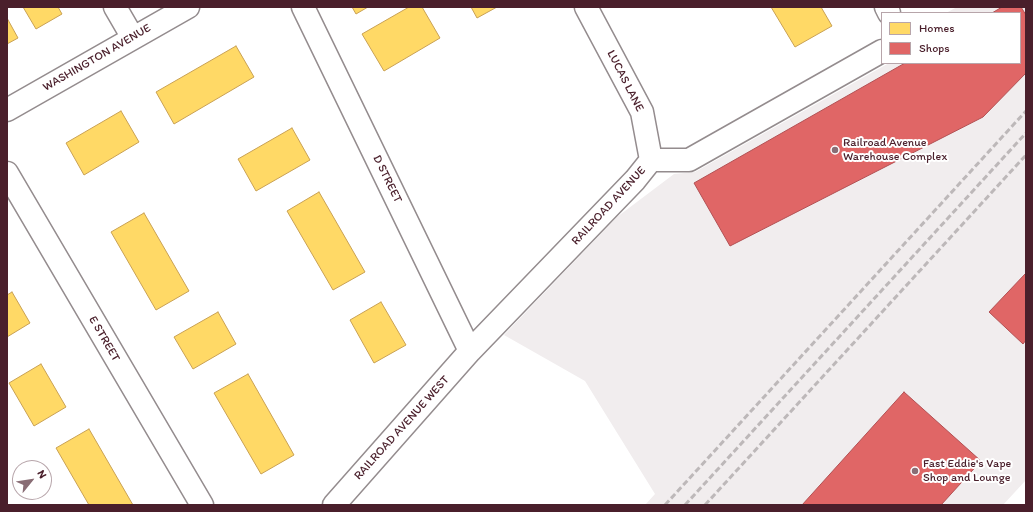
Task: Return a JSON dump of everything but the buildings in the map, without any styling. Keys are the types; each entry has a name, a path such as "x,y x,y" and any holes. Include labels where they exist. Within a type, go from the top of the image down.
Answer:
{"street":[{"path":"115,7 133,38"},
{"name":"WASHINGTON AVENUE","path":"7,110 188,7"},
{"name":"D STREET","path":"303,7 470,352"},
{"name":"LUCAS LANE","path":"586,7 642,112 651,160"},
{"name":"RAILROAD AVENUE","path":"470,352 635,180 651,160 689,160 881,53"},
{"name":"E STREET","path":"7,173 202,505"},
{"name":"RAILROAD AVENUE WEST","path":"334,505 470,352"}],"shaded area":[{"path":"957,7 1026,7 1026,480 1003,505 645,505 655,494 585,381 504,335 617,217 674,174 695,172 887,64 1021,64 1021,12 948,12"}],"railway":[{"path":"665,505 1026,111"},
{"path":"685,505 1026,133"},
{"path":"705,505 1026,155"}],"place":[{"name":"Railroad Avenue Warehouse Complex","path":"835,150"},
{"name":"Fast Eddie's Vape Shop and Lounge","path":"915,471"}]}
